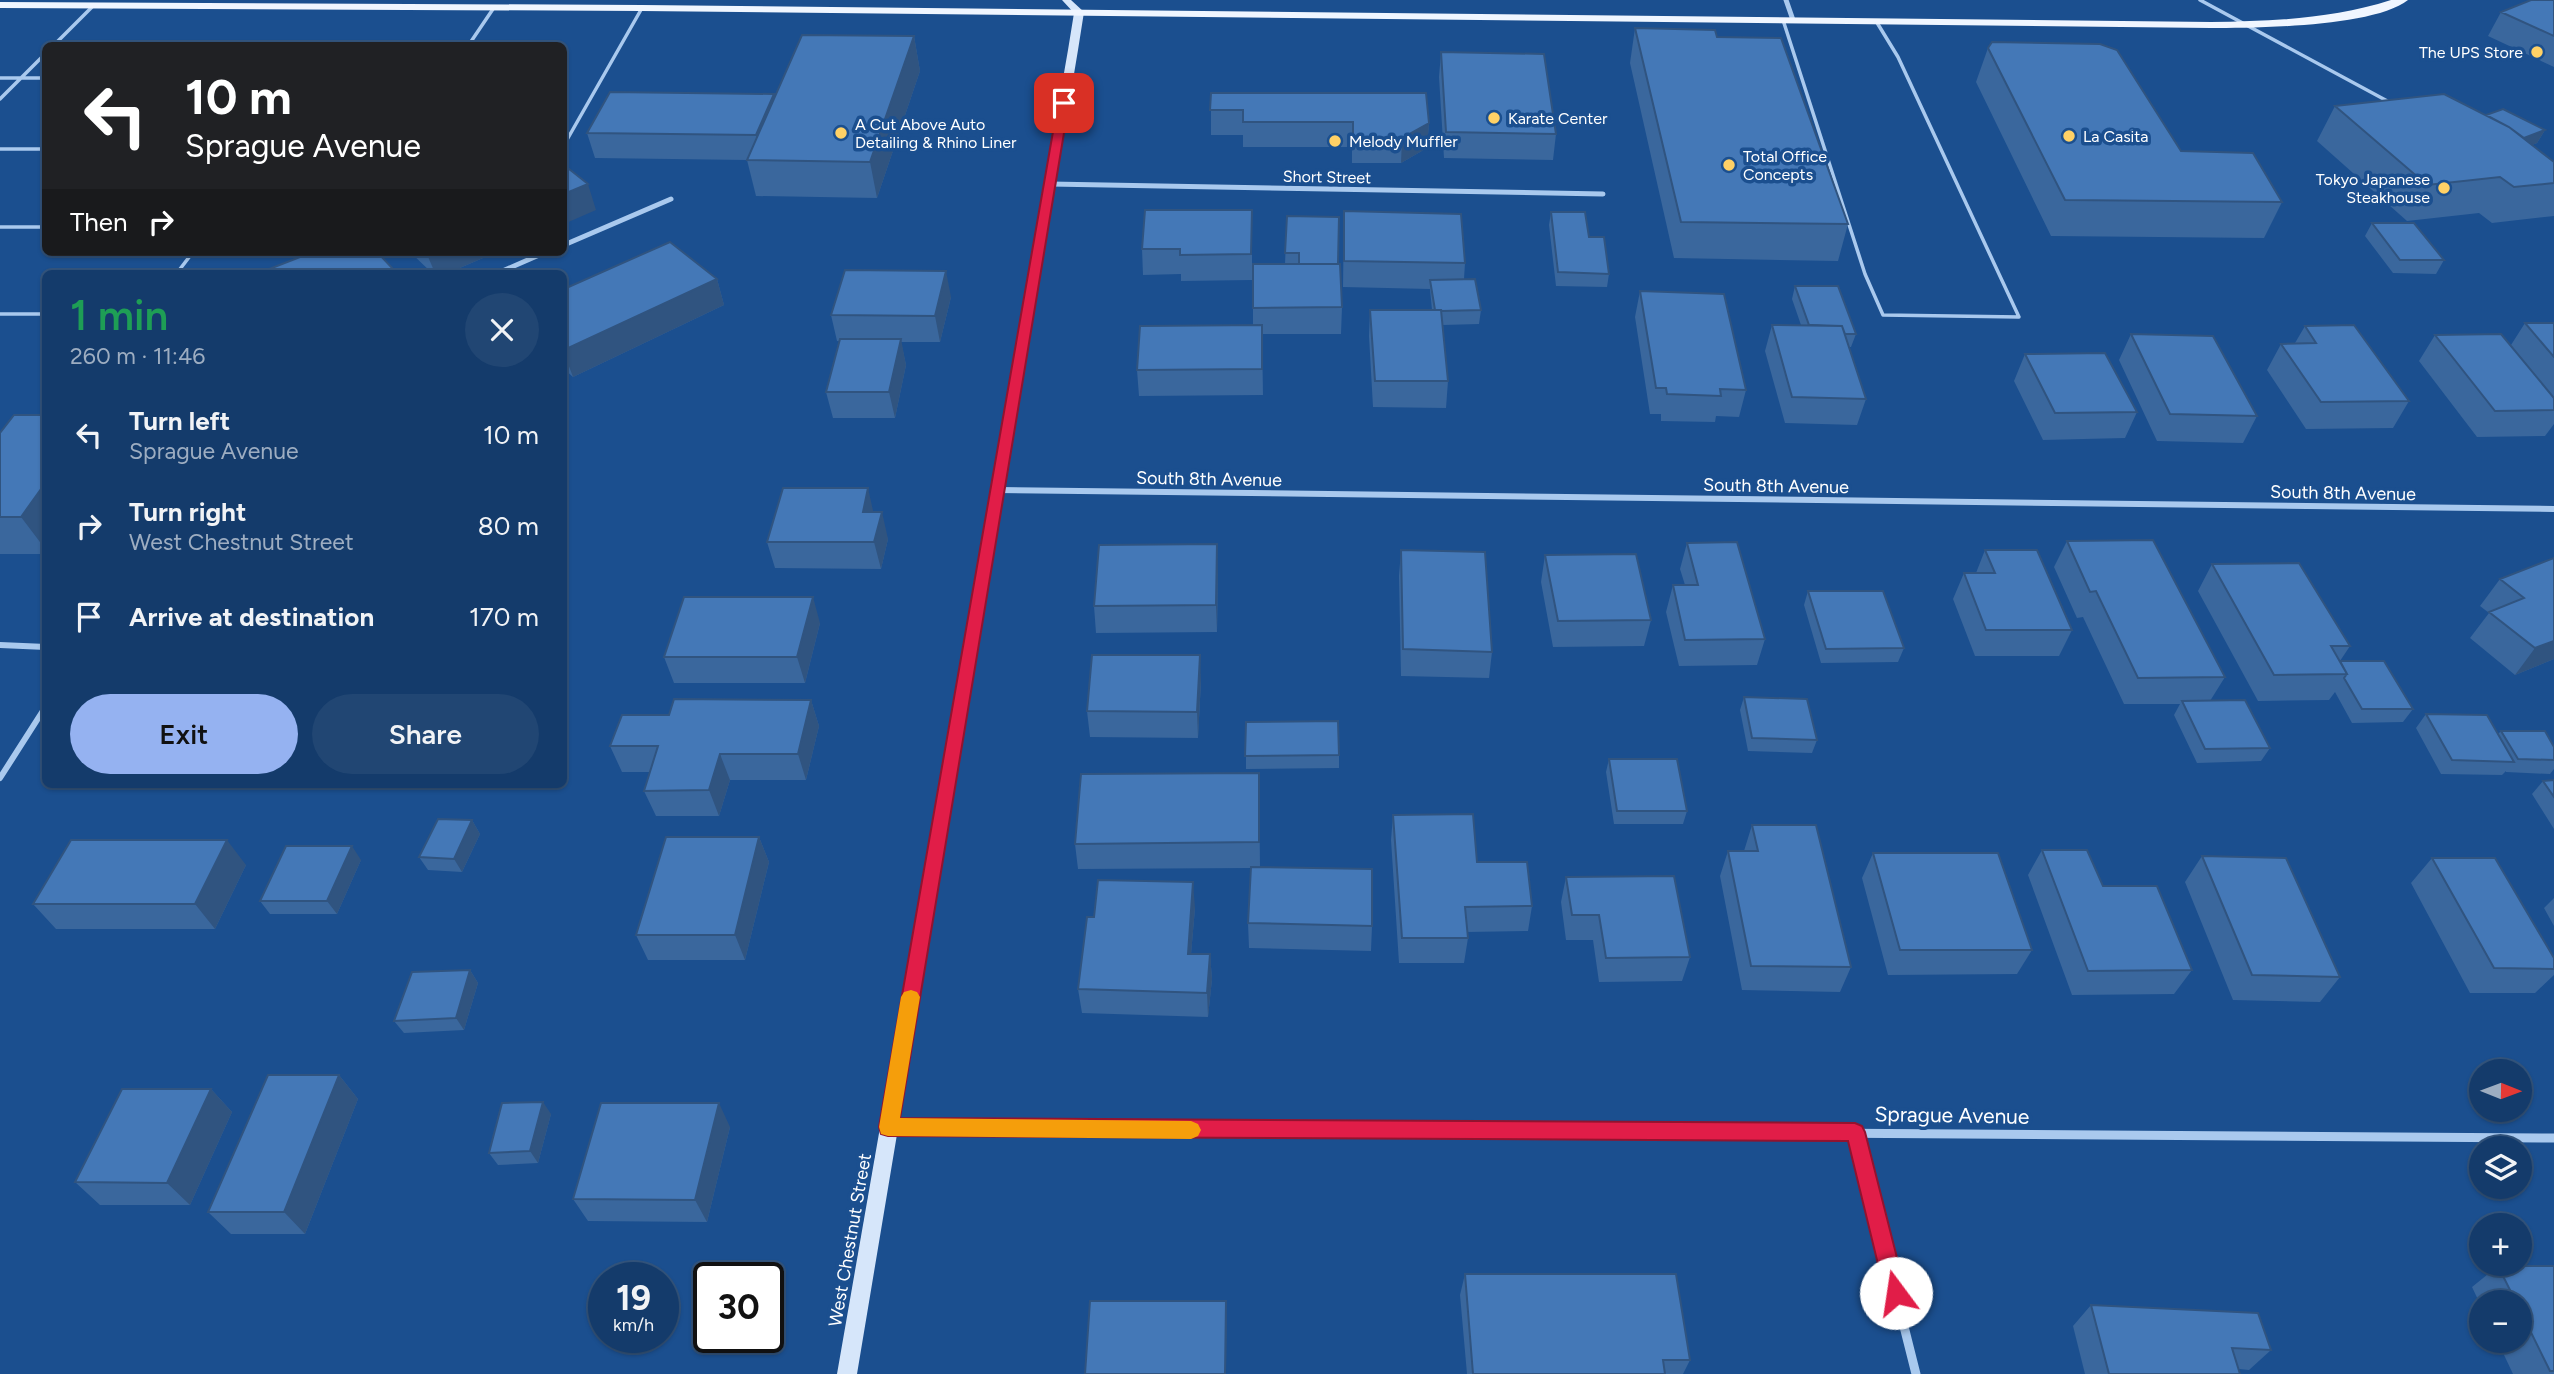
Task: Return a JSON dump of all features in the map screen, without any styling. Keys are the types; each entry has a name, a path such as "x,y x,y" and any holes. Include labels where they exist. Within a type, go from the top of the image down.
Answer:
{"main road":[{"path":"900,11 916,0"},
{"path":"1066,0 1079,12"},
{"path":"0,5 305,4 493,9 642,8 699,4 900,11 2147,25 2314,21 2379,9 2402,0"},
{"name":"West Chestnut Street","path":"847,1374 1079,12"}],"street":[{"path":"1786,0 1788,20"},
{"name":"Short Street","path":"1050,184 1603,194"},
{"path":"567,244 671,199"},
{"path":"505,270 538,256"},
{"name":"South 8th Avenue","path":"997,490 2554,509"},
{"path":"0,645 42,646"},
{"path":"0,778 42,712"},
{"name":"Sprague Avenue","path":"888,1127 2554,1138"},
{"path":"1855,1132 1916,1374"}],"lane":[{"path":"2200,0 2401,108"},
{"path":"57,42 93,6"},
{"path":"567,140 642,8"},
{"path":"471,42 493,9"},
{"path":"1788,20 1865,274 1883,315 2019,317 1898,57 1876,21"},
{"path":"0,99 42,57"},
{"path":"0,78 42,78"},
{"path":"0,149 42,149"},
{"path":"0,227 42,227"},
{"path":"179,270 190,256"},
{"path":"0,314 42,314"}],"building":[{"path":"2531,0 2554,0 2554,36 2501,12"},
{"name":"Total Office Concepts","path":"1635,28 1715,30 1717,37 1781,38 1848,224 1681,222"},
{"path":"802,35 914,36 870,162 747,160"},
{"path":"1992,42 2100,44 2117,50 2181,151 2253,153 2282,202 2065,200 1988,48"},
{"name":"Karate Center","path":"1441,52 1544,54 1556,134 1446,132"},
{"path":"610,92 774,94 756,135 587,133"},
{"path":"1211,93 1426,93 1429,123 1402,138 1353,137 1353,122 1243,122 1243,110 1210,110"},
{"path":"2444,94 2509,127 2554,162 2554,183 2514,187 2500,177 2427,185 2335,106"},
{"path":"2503,109 2545,130 2524,138 2486,115"},
{"path":"567,167 588,184 567,193"},
{"path":"1145,210 1252,210 1251,254 1180,255 1180,249 1142,249"},
{"path":"1344,211 1461,214 1465,263 1344,261"},
{"path":"1551,212 1585,212 1589,237 1604,237 1609,274 1558,272"},
{"path":"1287,216 1339,217 1338,264 1299,264 1299,253 1285,253"},
{"path":"2372,223 2414,223 2444,260 2400,260"},
{"path":"670,242 717,279 567,349 567,288"},
{"path":"303,256 381,256 394,270 267,270"},
{"path":"1253,264 1340,264 1342,307 1253,308"},
{"path":"845,270 946,271 935,316 831,315"},
{"path":"1475,279 1481,310 1435,310 1430,280"},
{"path":"1795,286 1838,286 1856,334 1845,334 1842,326 1809,325"},
{"path":"1640,291 1724,294 1746,390 1720,389 1721,396 1667,394 1666,388 1656,388"},
{"path":"1370,310 1441,310 1448,381 1375,381"},
{"path":"2525,323 2554,323 2554,357"},
{"path":"1262,325 1262,369 1137,370 1140,326"},
{"path":"1772,325 1842,326 1866,399 1792,397"},
{"path":"2354,325 2409,401 2321,402 2281,344 2316,343 2305,326"},
{"path":"2131,334 2213,336 2257,416 2170,414"},
{"path":"2501,334 2554,398 2554,410 2495,411 2435,335"},
{"path":"840,339 901,339 889,392 826,392"},
{"path":"2105,353 2137,412 2055,413 2025,354"},
{"path":"14,415 42,415 42,488 21,517 0,517 0,433"},
{"path":"783,488 868,488 863,512 882,512 874,542 767,542"},
{"path":"2153,540 2225,677 2138,678 2096,591 2090,592 2067,541"},
{"path":"1737,542 1765,639 1685,640 1673,585 1698,585 1687,543"},
{"path":"1217,544 1216,605 1094,606 1099,545"},
{"path":"1401,550 1485,552 1492,652 1403,649"},
{"path":"1985,550 2037,550 2072,630 1986,630 1964,573 1995,573"},
{"path":"1636,554 1651,620 1558,621 1545,555"},
{"path":"2554,558 2554,641 2535,648 2489,612 2524,598 2500,579"},
{"path":"2299,563 2350,646 2331,646 2347,674 2274,675 2212,564"},
{"path":"1808,591 1883,591 1904,648 1826,649"},
{"path":"684,597 813,597 797,657 664,657"},
{"path":"1092,655 1200,655 1197,712 1087,711"},
{"path":"2340,661 2384,661 2413,709 2362,709 2344,678 2347,674"},
{"path":"1744,697 1807,699 1817,740 1752,738"},
{"path":"674,699 811,700 798,754 720,754 709,790 644,791 658,746 610,746 622,715 669,715"},
{"path":"2245,700 2270,748 2205,749 2182,701"},
{"path":"2426,714 2487,715 2514,762 2452,760"},
{"path":"1338,721 1339,755 1245,756 1246,722"},
{"path":"2501,731 2545,731 2554,747 2554,760 2518,759"},
{"path":"1609,759 1677,759 1687,811 1617,811"},
{"path":"1259,773 1259,842 1075,844 1081,774"},
{"path":"2554,780 2554,797 2543,781"},
{"path":"1473,814 1477,862 1527,862 1532,906 1465,907 1468,938 1402,938 1393,815"},
{"path":"438,819 472,820 454,859 419,857"},
{"path":"1752,825 1816,825 1851,967 1751,966 1728,851 1758,851"},
{"path":"666,837 759,837 735,935 636,935"},
{"path":"71,840 227,840 195,904 33,904"},
{"path":"286,846 352,846 327,901 260,901"},
{"path":"2042,850 2087,850 2103,886 2157,886 2192,970 2088,971"},
{"path":"1873,853 1998,853 2032,950 1900,950"},
{"path":"2202,856 2286,858 2340,977 2252,975"},
{"path":"2432,858 2495,858 2554,958 2554,969 2494,968"},
{"path":"1251,867 1372,869 1372,926 1248,923"},
{"path":"1674,876 1690,957 1606,958 1599,915 1572,915 1566,877"},
{"path":"1098,880 1193,882 1188,954 1210,954 1207,993 1078,989 1087,917 1094,917"},
{"path":"470,970 456,1018 394,1021 412,972"},
{"path":"268,1075 339,1075 284,1212 208,1212"},
{"path":"122,1089 211,1089 167,1183 75,1182"},
{"path":"543,1102 530,1151 489,1153 502,1103"},
{"path":"601,1103 719,1103 695,1200 573,1199"},
{"path":"2532,1266 2554,1266 2554,1371 2550,1371 2532,1334 2532,1290 2510,1290 2503,1276 2532,1276"},
{"path":"1465,1274 1676,1274 1690,1360 1663,1360 1665,1374 1473,1374"},
{"path":"1090,1301 1226,1301 1225,1374 1085,1374"},
{"path":"2091,1305 2258,1313 2271,1350 2232,1348 2240,1374 2109,1374"}],"slow traffic":[{"path":"911,997 888,1127 1191,1130"}],"place":[{"name":"The UPS Store","path":"2537,52"},
{"name":"Karate Center","path":"1494,118"},
{"name":"A Cut Above Auto Detailing & Rhino Liner","path":"841,133"},
{"name":"La Casita","path":"2069,136"},
{"name":"Melody Muffler","path":"1335,141"},
{"name":"Total Office Concepts","path":"1729,165"},
{"name":"Tokyo Japanese Steakhouse","path":"2444,188"}],"route":[{"path":"1064,103 888,1127 1855,1132 1896,1293"}]}
